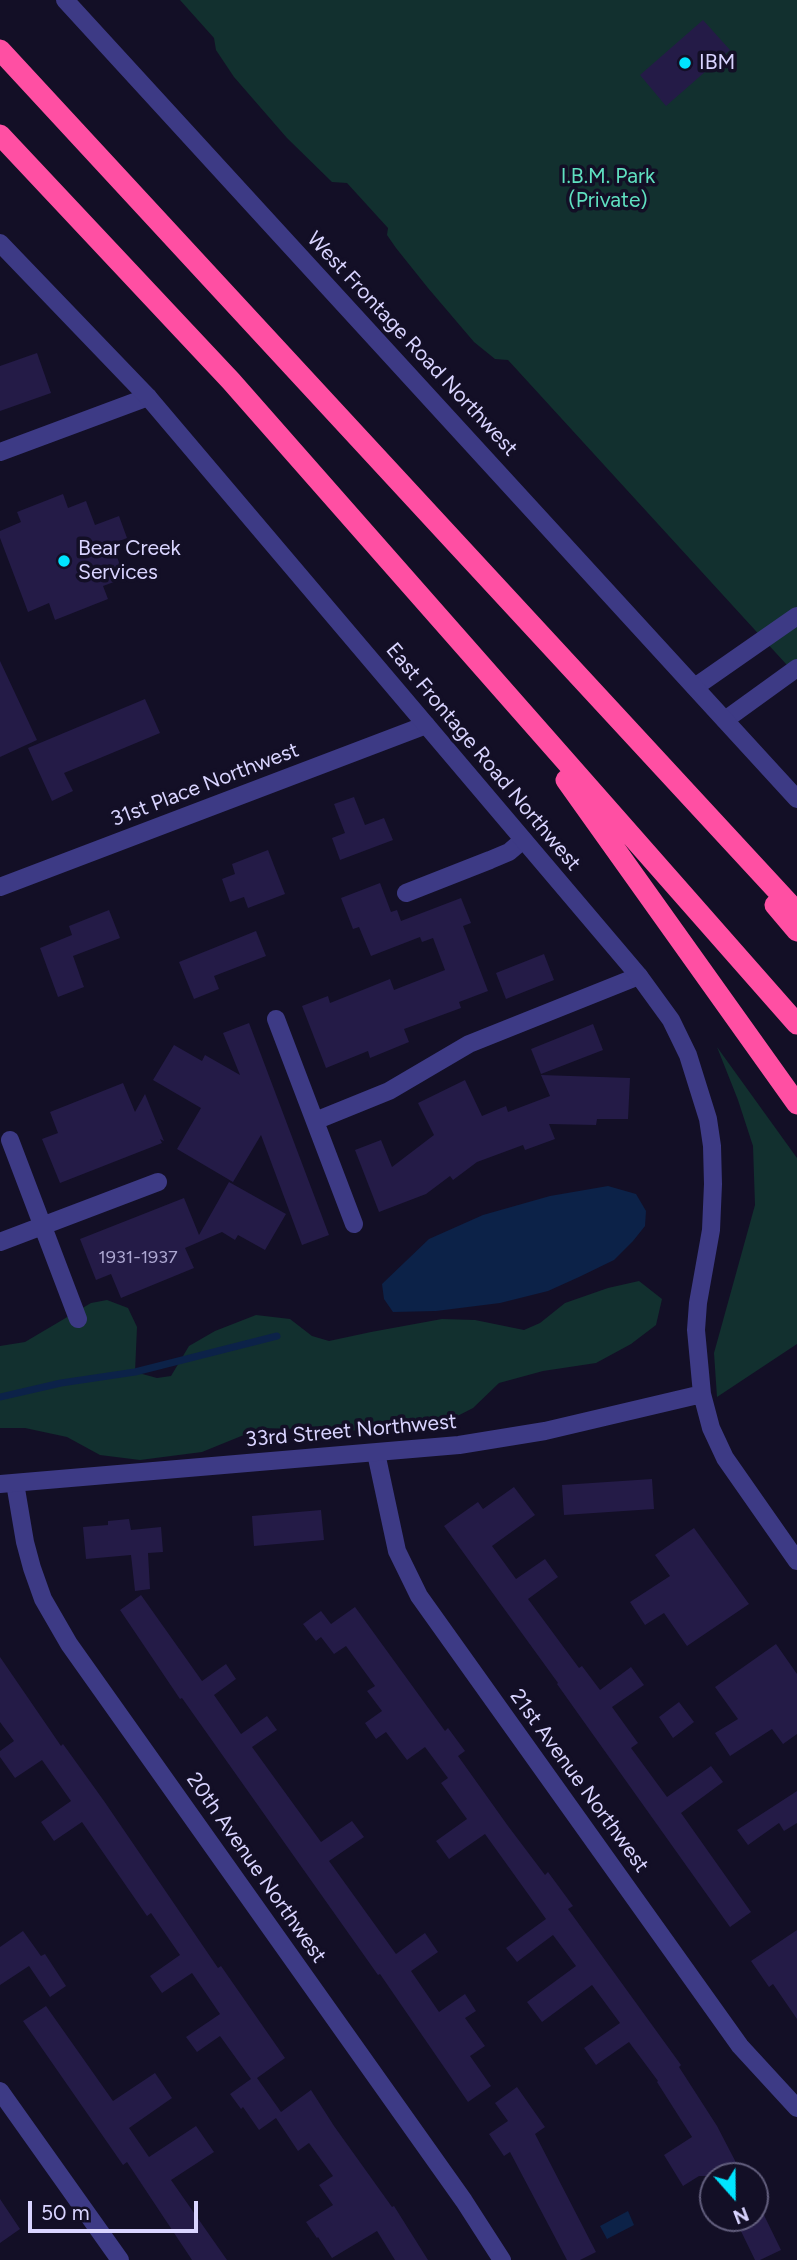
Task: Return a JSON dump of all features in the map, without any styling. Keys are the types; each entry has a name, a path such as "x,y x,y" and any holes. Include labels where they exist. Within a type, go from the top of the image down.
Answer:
{"highway":[{"path":"0,50 797,912"},
{"path":"0,135 231,381 797,1024"},
{"path":"559,653 797,931"},
{"path":"502,690 797,1104"}],"street":[{"name":"West Frontage Road Northwest","path":"65,0 797,799"},
{"name":"East Frontage Road Northwest","path":"0,243 148,397 639,976 671,1020 688,1055 708,1119 713,1184 712,1230 698,1303 696,1330 702,1394 711,1428 725,1458 797,1560"},
{"path":"0,452 148,397"},
{"path":"695,687 797,616"},
{"path":"725,720 797,667"},
{"name":"31st Place Northwest","path":"0,887 426,725"},
{"path":"406,893 509,852 523,840"},
{"path":"315,1121 389,1091 469,1044 639,976"},
{"path":"276,1018 354,1224"},
{"path":"10,1140 78,1319"},
{"path":"0,1242 158,1182"},
{"name":"33rd Street Northwest","path":"8,1484 459,1445 545,1431 702,1394"},
{"name":"21st Avenue Northwest","path":"376,1453 397,1551 419,1596 740,2046 797,2108"},
{"name":"20th Avenue Northwest","path":"8,1484 43,1599 69,1644 464,2201 502,2260"},
{"path":"0,2091 120,2260"}],"green space":[{"name":"I.B.M. Park (Private)","path":"180,0 797,0 797,676 508,360 495,359 474,342 396,248 387,235 388,228 347,183 332,182 287,138 234,77 216,50 214,38"},
{"path":"717,1047 797,1158 797,1344 717,1397 714,1353 755,1205 753,1146"},
{"path":"639,1281 662,1299 656,1325 631,1344 596,1363 543,1371 499,1383 473,1408 434,1428 376,1431 261,1428 202,1452 140,1460 100,1455 67,1437 25,1428 0,1428 0,1346 25,1342 91,1303 107,1300 128,1308 137,1327 135,1372 157,1378 171,1376 189,1346 215,1331 256,1315 290,1319 312,1336 329,1341 442,1319 475,1320 524,1330 540,1323 565,1303 608,1288"}],"water":[{"path":"608,1186 636,1194 646,1211 645,1226 614,1260 548,1291 500,1303 436,1311 393,1312 384,1299 382,1284 429,1239 483,1215 550,1196"},
{"path":"628,2211 634,2225 607,2239 600,2226"}],"building":[{"name":"IBM","path":"703,20 730,50 666,106 640,75"},
{"path":"37,353 51,393 0,411 0,366"},
{"name":"Bear Creek Services","path":"63,494 68,508 86,501 95,525 119,516 127,538 112,544 125,578 103,586 108,599 55,620 49,603 28,612 0,538 0,531 21,522 17,512"},
{"path":"0,661 37,740 0,757"},
{"path":"145,699 160,733 64,773 73,791 52,801 28,748"},
{"path":"354,797 365,825 384,818 393,840 340,860 332,838 345,833 334,804"},
{"path":"268,850 285,894 248,908 244,897 230,902 222,879 235,874 232,864"},
{"path":"380,883 391,912 397,910 401,921 461,898 471,923 463,926 488,991 459,1002 461,1008 404,1029 409,1042 370,1058 368,1051 326,1068 302,1006 328,996 330,1003 390,979 394,990 445,970 433,938 422,942 420,937 371,956 359,927 353,929 341,898"},
{"path":"109,910 120,938 73,956 84,987 58,997 40,948 72,935 69,926"},
{"path":"256,931 266,956 214,976 219,989 194,999 179,962"},
{"path":"544,954 554,980 506,999 496,973"},
{"path":"249,1023 329,1235 302,1245 261,1135 233,1182 177,1149 201,1108 153,1080 174,1045 202,1061 205,1055 240,1075 223,1033"},
{"path":"593,1024 603,1050 541,1074 531,1049"},
{"path":"541,1075 630,1078 628,1119 597,1119 596,1125 549,1124 555,1139 525,1150 523,1145 477,1162 453,1180 450,1176 426,1194 379,1212 355,1150 381,1140 392,1167 434,1135 418,1103 465,1080 482,1116 506,1106 508,1112 550,1096"},
{"path":"123,1083 135,1112 145,1094 164,1141 160,1139 162,1143 60,1183 42,1139 58,1133 50,1112"},
{"path":"229,1182 286,1214 265,1250 238,1235 235,1240 222,1232 185,1248 194,1268 121,1298 111,1274 96,1280 80,1239 184,1198 199,1235"},
{"path":"652,1479 654,1509 564,1515 562,1485"},
{"path":"514,1487 535,1515 492,1546 516,1579 545,1559 558,1577 528,1599 579,1668 582,1666 600,1690 631,1667 644,1685 612,1707 638,1743 631,1748 667,1797 711,1766 723,1782 681,1813 751,1912 730,1927 444,1526 478,1502 483,1509"},
{"path":"321,1510 324,1540 254,1546 252,1516"},
{"path":"129,1519 131,1530 161,1527 163,1552 148,1553 150,1589 135,1591 131,1555 86,1559 83,1527 108,1525 108,1521"},
{"path":"694,1528 749,1604 687,1646 664,1613 645,1625 630,1602 670,1576 655,1555"},
{"path":"141,1595 202,1681 226,1664 236,1679 214,1695 241,1734 267,1716 277,1730 252,1747 321,1842 352,1821 364,1837 329,1861 396,1954 425,1933 438,1952 411,1971 439,2012 465,1994 476,2011 465,2018 485,2046 470,2056 491,2086 468,2102 380,1974 378,1975 182,1698 180,1699 120,1610"},
{"path":"355,1607 445,1731 448,1728 465,1751 458,1756 545,1875 548,1872 573,1906 568,1909 681,2065 679,2067 717,2126 736,2162 699,2162 699,2176 683,2186 664,2155 692,2137 658,2081 629,2042 596,2065 584,2048 620,2023 592,1985 542,2022 527,2002 576,1966 553,1935 517,1962 506,1948 546,1919 485,1834 449,1859 436,1841 467,1819 441,1783 448,1778 425,1747 407,1760 386,1732 376,1739 365,1723 382,1711 367,1691 375,1686 346,1646 334,1654 321,1637 316,1641 303,1624 321,1611 331,1624"},
{"path":"776,1644 797,1674 797,1734 783,1744 772,1729 730,1756 715,1733 738,1719 715,1687"},
{"path":"0,1657 61,1746 63,1744 104,1801 218,1968 221,1966 285,2058 257,2078 281,2112 311,2090 334,2126 392,2207 394,2206 428,2260 395,2260 377,2231 332,2258 317,2238 306,2222 333,2205 319,2185 333,2176 309,2143 298,2151 276,2118 259,2130 243,2107 241,2109 230,2094 251,2079 220,2036 197,2052 186,2037 220,2014 192,1973 162,1993 150,1976 180,1955 151,1913 147,1916 82,1822 54,1841 41,1822 71,1801 42,1760 15,1778 0,1757 0,1751 14,1741 0,1722"},
{"path":"679,1702 694,1722 673,1738 659,1717"},
{"path":"797,1791 797,1823 784,1831 779,1823 748,1845 737,1830"},
{"path":"797,1930 797,2019 773,1984 769,1987 751,1961"},
{"path":"23,1931 41,1956 45,1954 66,1986 50,1997 29,1966 0,1985 0,1947"},
{"path":"46,2006 113,2101 155,2073 172,2098 129,2128 149,2157 196,2126 214,2152 171,2180 227,2260 192,2260 127,2162 123,2165 23,2021"},
{"path":"517,2087 545,2127 535,2134 596,2252 580,2260 567,2260 510,2152 504,2156 489,2134 508,2121 495,2103"},
{"path":"0,2199 20,2229 0,2243"},
{"path":"769,2225 781,2250 755,2260 741,2232 769,2232"}],"waterway":[{"path":"0,1397 61,1383 135,1372 277,1336"}],"place":[{"name":"IBM","path":"685,63"},
{"name":"Bear Creek Services","path":"64,561"}]}
